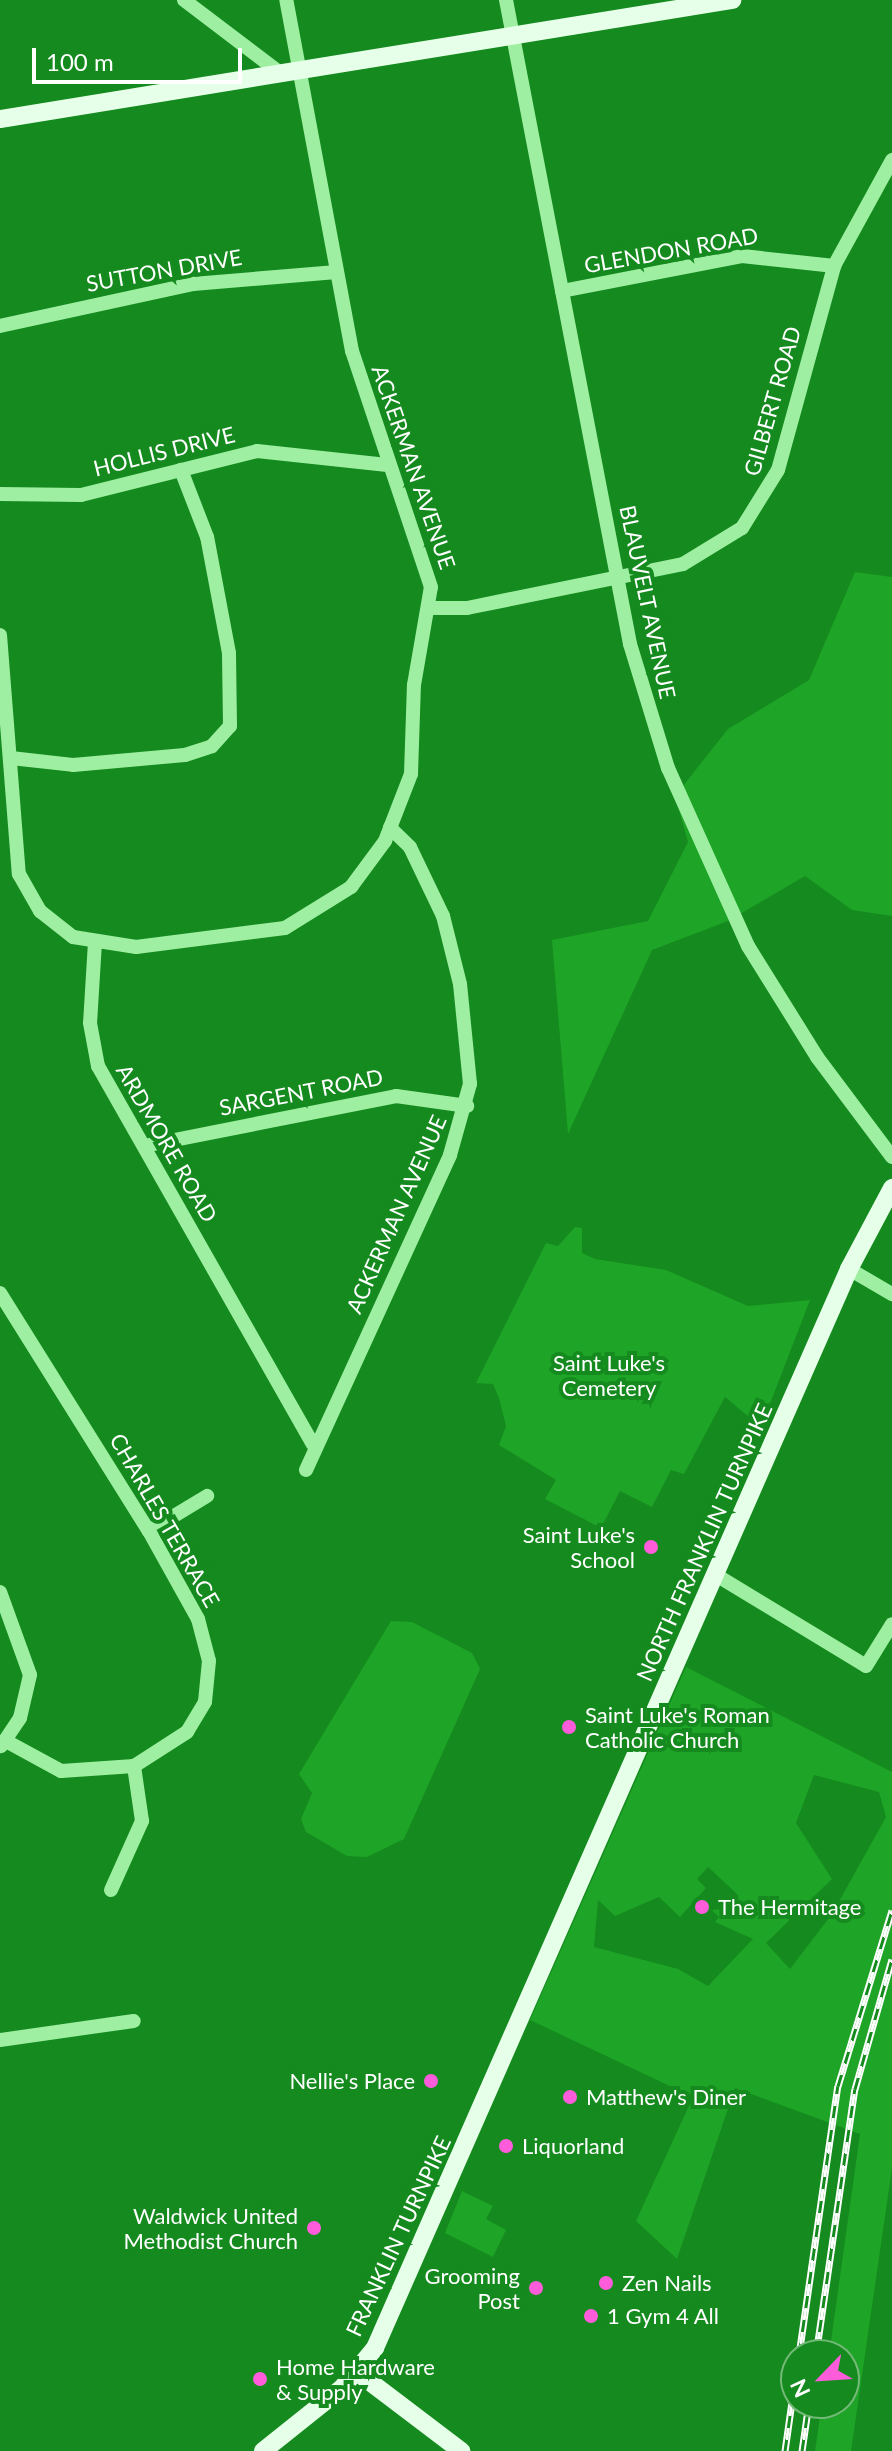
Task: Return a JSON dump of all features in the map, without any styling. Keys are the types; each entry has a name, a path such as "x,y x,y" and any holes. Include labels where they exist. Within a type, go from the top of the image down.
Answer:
{"main road":[{"path":"0,119 732,0"},
{"name":"NORTH FRANKLIN TURNPIKE","path":"528,2005 849,1269 892,1188"},
{"name":"FRANKLIN TURNPIKE","path":"263,2451 357,2372 375,2348 528,2005"},
{"path":"357,2372 461,2451"}],"street":[{"path":"184,0 280,73"},
{"name":"ACKERMAN AVENUE","path":"286,0 337,272 387,465 428,570 431,608 414,685 411,774 390,828 430,883 454,950 470,1058 467,1106 313,1444 306,1470"},
{"name":"BLAUVELT AVENUE","path":"506,0 618,579 647,707 718,888 781,1002 892,1157"},
{"name":"GILBERT ROAD","path":"431,608 467,608 618,579 704,555 756,511 778,470 834,266 892,160"},
{"name":"GLENDON ROAD","path":"562,291 742,256 834,266"},
{"name":"SUTTON DRIVE","path":"0,326 193,284 337,272"},
{"name":"HOLLIS DRIVE","path":"0,494 81,495 257,451 387,465"},
{"path":"11,758 73,765 185,755 212,746 230,726 229,653 207,537 181,470"},
{"path":"0,635 24,884 55,926 95,942 136,947 285,928 351,887 390,828"},
{"name":"ARDMORE ROAD","path":"95,942 92,1044 144,1146 313,1444"},
{"name":"SARGENT ROAD","path":"144,1146 396,1096 467,1106"},
{"path":"849,1269 892,1294"},
{"name":"CHARLES TERRACE","path":"0,1293 149,1531 207,1640 209,1684 187,1732 134,1766 61,1771 3,1744"},
{"path":"149,1531 207,1496"},
{"path":"716,1575 866,1666 892,1624"},
{"path":"0,1592 30,1675 3,1744"},
{"path":"111,1890 142,1821 134,1766"},
{"path":"0,2040 134,2021"}],"green space":[{"path":"855,572 892,577 892,916 852,910 805,876 728,921 652,950 568,1134 552,940 648,921 688,842 675,796 728,729 809,680"},
{"name":"Saint Luke's Cemetery","path":"575,1227 582,1228 582,1253 595,1259 666,1270 748,1306 810,1300 761,1427 725,1397 684,1474 671,1470 652,1507 620,1491 601,1528 545,1499 556,1480 499,1445 506,1426 499,1398 493,1384 476,1383 546,1243 558,1246"},
{"path":"391,1621 412,1622 472,1653 480,1669 404,1839 367,1857 347,1856 306,1832 301,1819 312,1793 299,1774"},
{"path":"686,1667 892,1772 892,2168 860,2389 860,2339 831,2339 860,2134 735,2088 677,2259 636,2221 693,2097 530,2020","holes":["814,1775 879,1792 886,1817 832,1914 790,1969 766,1943 832,1879 796,1823","708,1867 737,1894 723,1909 712,1910 719,1917 715,1922 753,1939 708,1986 678,1969 594,1947 598,1900 615,1916 659,1897 680,1917 706,1888 697,1879"]},
{"path":"462,2191 493,2206 486,2219 506,2230 493,2257 445,2233"},
{"path":"820,2419 856,2419 851,2451 815,2451"}],"railway":[{"path":"801,2339 838,2086 892,1910"},
{"path":"818,2339 855,2089 892,1959"},
{"path":"785,2451 790,2419"},
{"path":"802,2451 807,2419"}],"place":[{"name":"Saint Luke's School","path":"651,1547"},
{"name":"Saint Luke's Roman Catholic Church","path":"569,1727"},
{"name":"The Hermitage","path":"702,1907"},
{"name":"Nellie's Place","path":"431,2081"},
{"name":"Matthew's Diner","path":"570,2097"},
{"name":"Liquorland","path":"506,2146"},
{"name":"Waldwick United Methodist Church","path":"314,2228"},
{"name":"Zen Nails","path":"606,2283"},
{"name":"Grooming Post","path":"536,2288"},
{"name":"1 Gym 4 All","path":"591,2316"},
{"name":"Home Hardware & Supply","path":"260,2379"}]}
